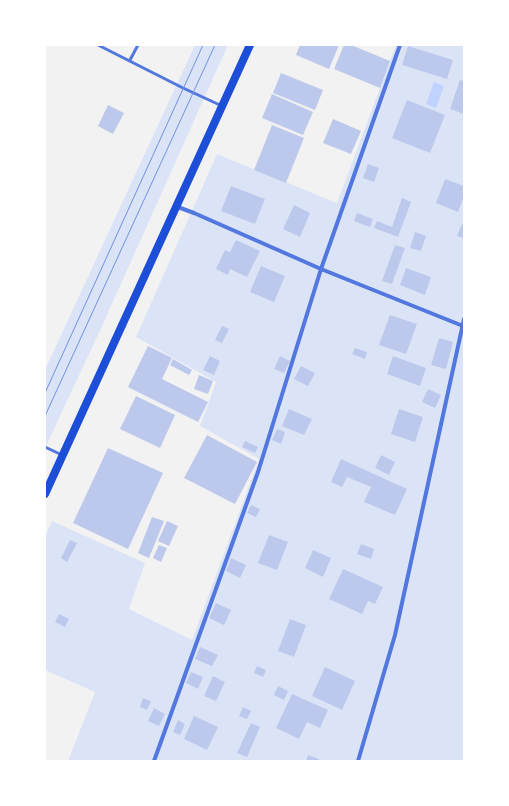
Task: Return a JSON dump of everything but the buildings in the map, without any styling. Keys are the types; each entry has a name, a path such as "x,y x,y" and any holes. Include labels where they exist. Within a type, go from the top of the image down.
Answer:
{"main road":[{"path":"45,494 175,206 250,45"}],"street":[{"path":"154,761 258,472 321,270 400,45"},
{"path":"175,206 194,213 321,270 462,326"},
{"path":"358,761 395,635 464,319"}],"lane":[{"path":"98,45 222,106"},
{"path":"130,60 138,45"},
{"path":"45,447 63,455"}],"shaded area":[{"path":"195,45 228,45 98,335 45,448 45,370"},
{"path":"396,45 464,45 464,761 68,761 95,692 45,670 45,537 52,521 145,563 129,609 192,640 259,459 200,426 216,382 136,337 217,154 337,203"}],"water":[{"path":"434,82 444,86 436,108 426,104"}],"tram line":[{"path":"45,393 203,45"},
{"path":"45,416 215,45"}]}
